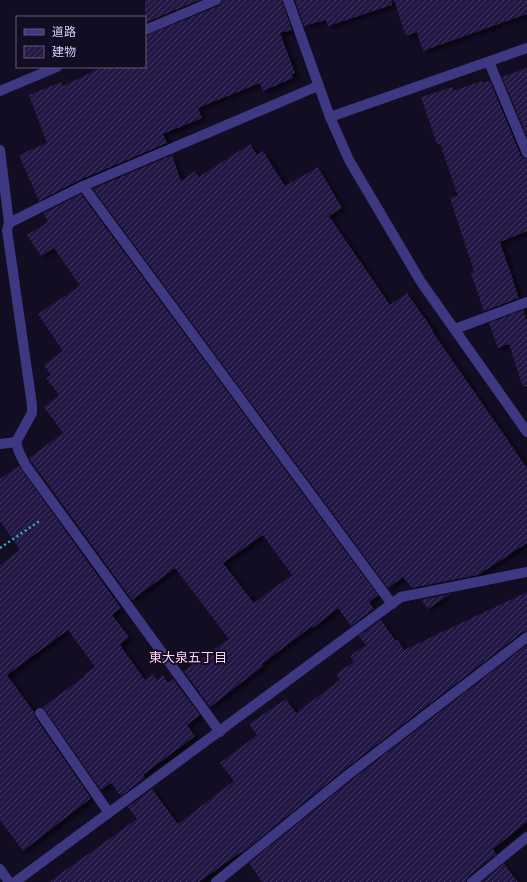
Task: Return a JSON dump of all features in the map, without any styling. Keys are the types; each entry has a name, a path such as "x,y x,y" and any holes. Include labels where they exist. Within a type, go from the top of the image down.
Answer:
{"street":[{"path":"146,30 216,0"},
{"path":"288,0 318,86 349,160 421,282 527,432"},
{"path":"330,117 527,48"},
{"path":"489,62 527,153"},
{"path":"0,91 55,68"},
{"path":"9,223 83,186 318,86"},
{"path":"0,150 9,223 6,230 32,406 32,413 16,442 19,452 26,466 220,732"},
{"path":"83,186 392,604"},
{"path":"455,329 527,302"},
{"path":"0,444 16,442"},
{"path":"15,882 401,597 527,572"},
{"path":"216,882 349,774 527,637"},
{"path":"40,713 109,813"},
{"path":"472,882 527,837"},
{"path":"0,870 9,882"}],"path":[{"path":"0,548 58,509"}],"building":[{"path":"145,0 199,0 146,23"},
{"path":"222,0 282,0 292,30 280,33 295,73 291,74 293,78 263,91 260,83 198,108 202,118 163,134 167,143 80,180 39,201 19,155 47,143 29,95 61,82 63,86 101,68 146,68 146,36 221,4"},
{"path":"295,0 392,0 392,5 328,26 326,20 304,26"},
{"path":"394,0 527,0 527,14 423,51 417,32 406,36"},
{"path":"527,68 527,136 502,77"},
{"path":"482,81 483,83 490,81 521,156 527,159 527,231 500,242 519,298 484,311 471,273 474,271 450,198 458,196 440,144 437,144 421,97 452,87 453,91"},
{"path":"250,144 257,155 263,151 285,186 318,167 342,208 329,216 390,305 407,293 527,468 527,543 478,575 412,588 403,577 388,588 93,189 172,155 181,181 195,171 199,177"},
{"path":"81,194 378,595 369,602 374,609 351,626 338,608 313,628 312,626 262,664 263,666 210,707 184,671 229,639 175,568 132,600 29,458 63,433 44,407 59,395 46,378 51,375 44,365 63,351 38,314 80,286 54,248 41,256 27,235 48,222 44,213","holes":["263,535 292,575 254,603 223,563"]},
{"path":"523,310 527,321 527,386 523,387 509,344 498,348 489,323"},
{"path":"19,466 121,608 112,615 129,637 120,645 145,680 153,675 157,680 163,675 168,683 173,679 200,715 187,725 195,736 143,775 145,778 121,796 111,783 101,790 43,707 95,667 68,630 7,675 34,712 35,717 91,798 23,851 0,820 0,565 20,550 0,521 0,479"},
{"path":"527,592 527,631 523,632 345,769 242,853 241,852 199,882 49,882 137,819 128,807 152,789 178,824 234,781 220,763 257,735 249,724 286,699 296,713 340,680 336,674 354,662 350,656 366,645 359,636 381,620 396,641 398,640 404,650"},
{"path":"450,594 428,609 421,600"},
{"path":"527,645 527,822 493,849 496,854 468,877 466,882 262,882 249,863 353,779"},
{"path":"504,864 518,882 482,882"}],"district":[{"name":"東大泉五丁目","path":"188,657"}]}
